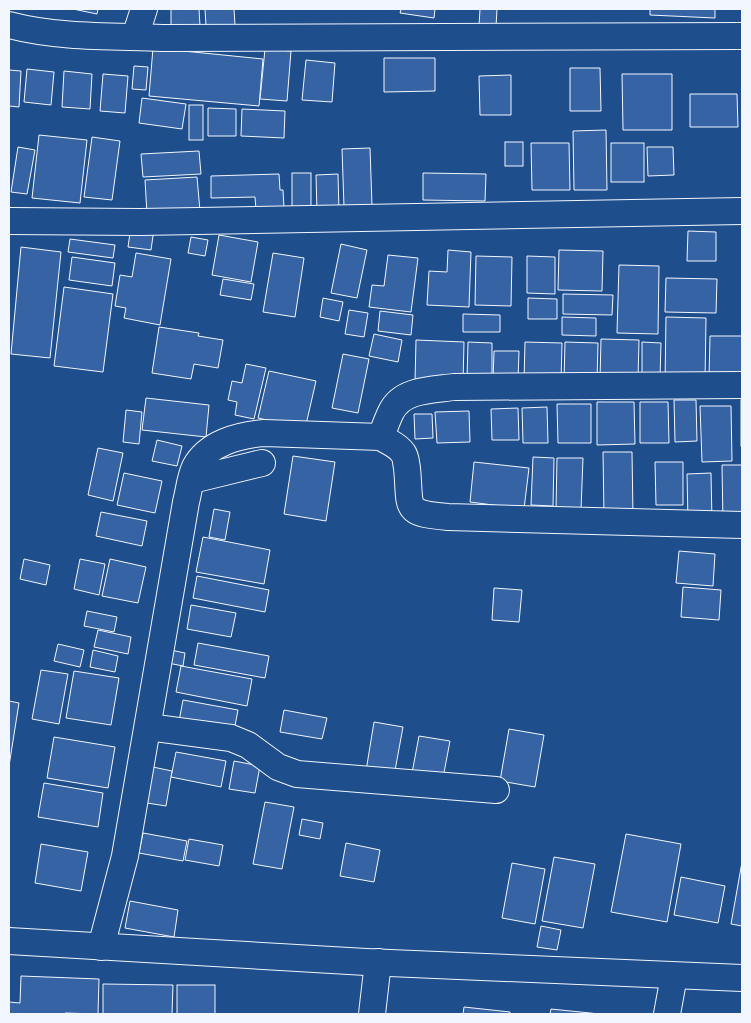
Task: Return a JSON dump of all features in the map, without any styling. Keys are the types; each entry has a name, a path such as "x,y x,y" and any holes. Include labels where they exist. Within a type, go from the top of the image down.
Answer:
{"street":[{"path":"135,37 144,9"},
{"path":"9,26 73,36 135,37 742,36"},
{"path":"9,221 140,222 742,211"},
{"path":"380,437 392,410 408,395 419,391 454,387 742,384"},
{"path":"101,947 125,856 179,538 192,480 196,467 205,455 217,445 251,434 380,437 403,452 406,458 408,497 412,507 422,514 448,517 742,525"},
{"path":"192,480 262,464"},
{"path":"148,727 231,738 248,745 278,768 297,774 496,790"},
{"path":"9,941 378,962 742,978"},
{"path":"372,1014 378,962"},
{"path":"667,1014 674,976"}],"building":[{"path":"73,9 98,9 97,14"},
{"path":"171,9 199,9 200,26 171,27"},
{"path":"205,9 234,9 235,25 206,26"},
{"path":"401,9 435,9 434,18 400,13"},
{"path":"480,9 497,9 496,27 479,26"},
{"path":"650,9 715,9 715,18 650,15"},
{"path":"153,48 263,59 259,106 149,96"},
{"path":"265,49 291,51 287,101 260,99"},
{"path":"384,58 435,58 435,91 384,92"},
{"path":"306,60 335,63 332,102 302,100"},
{"path":"134,66 148,67 146,90 132,89"},
{"path":"570,68 600,68 601,111 570,111"},
{"path":"27,69 54,72 51,105 24,102"},
{"path":"9,70 21,71 19,107 9,106"},
{"path":"64,71 92,74 90,109 62,107"},
{"path":"103,74 128,76 125,113 100,111"},
{"path":"622,74 672,74 672,130 623,130"},
{"path":"511,75 511,115 480,115 479,76"},
{"path":"690,94 737,94 738,127 690,127"},
{"path":"142,98 186,104 182,129 139,123"},
{"path":"189,105 203,105 203,140 189,140"},
{"path":"208,108 236,109 236,136 208,136"},
{"path":"242,109 285,111 284,138 241,136"},
{"path":"606,130 607,190 574,190 573,131"},
{"path":"39,135 87,140 80,203 32,198"},
{"path":"92,137 120,141 112,200 84,197"},
{"path":"505,142 523,142 523,166 505,166"},
{"path":"531,143 569,143 570,190 532,190"},
{"path":"611,143 644,143 644,182 611,182"},
{"path":"18,147 35,150 27,194 11,192"},
{"path":"647,147 673,147 674,175 648,176"},
{"path":"370,148 372,206 344,207 342,149"},
{"path":"199,151 201,174 143,177 141,154"},
{"path":"292,173 311,173 311,212 292,212"},
{"path":"423,173 486,174 485,201 423,200"},
{"path":"279,174 280,190 283,190 284,208 256,210 255,197 211,198 211,176"},
{"path":"338,174 339,213 317,213 316,175"},
{"path":"197,177 200,211 147,214 145,180"},
{"path":"131,226 154,229 151,250 128,247"},
{"path":"688,231 716,232 716,261 687,261"},
{"path":"219,235 258,242 251,282 212,275"},
{"path":"191,237 208,240 205,256 188,253"},
{"path":"70,239 115,245 113,258 68,252"},
{"path":"341,244 367,250 357,298 331,293"},
{"path":"21,247 61,252 50,358 11,354"},
{"path":"448,250 471,252 469,307 427,305 429,271 447,272"},
{"path":"559,250 603,251 602,291 558,290"},
{"path":"136,253 171,259 160,325 124,318 126,308 115,306 120,275 132,277"},
{"path":"273,253 304,258 295,317 263,312"},
{"path":"388,255 418,258 411,312 369,307 372,285 384,286"},
{"path":"476,256 512,257 511,306 475,305"},
{"path":"527,256 555,257 555,294 527,293"},
{"path":"72,257 115,263 112,286 69,280"},
{"path":"619,265 659,266 658,334 617,333"},
{"path":"666,278 717,279 716,313 665,312"},
{"path":"223,279 254,284 251,300 220,295"},
{"path":"64,287 113,294 103,372 54,366"},
{"path":"563,294 613,295 612,315 563,314"},
{"path":"323,298 343,302 339,321 320,317"},
{"path":"528,298 557,299 557,319 528,319"},
{"path":"349,310 368,313 364,337 345,334"},
{"path":"380,311 413,315 411,335 378,331"},
{"path":"463,314 500,315 500,332 463,332"},
{"path":"562,317 596,318 596,336 562,335"},
{"path":"666,317 706,318 705,383 665,382"},
{"path":"159,327 199,333 198,336 223,340 218,368 194,364 191,379 152,373"},
{"path":"374,334 402,340 398,362 369,356"},
{"path":"710,336 742,336 742,378 709,377"},
{"path":"601,339 639,340 638,379 600,379"},
{"path":"416,340 464,342 463,383 415,382"},
{"path":"468,342 492,343 492,381 467,380"},
{"path":"525,342 562,343 561,382 524,381"},
{"path":"565,342 598,343 597,382 564,381"},
{"path":"642,342 661,343 660,378 642,378"},
{"path":"494,351 519,351 518,380 493,380"},
{"path":"343,354 369,359 358,413 332,408"},
{"path":"246,364 266,368 254,419 235,415 237,402 228,400 232,381 242,383"},
{"path":"269,371 316,381 305,429 258,418"},
{"path":"146,398 209,405 206,437 142,430"},
{"path":"674,400 696,400 697,441 675,442"},
{"path":"742,400 742,446 741,446"},
{"path":"597,402 634,402 635,444 597,445"},
{"path":"640,402 668,402 669,443 640,443"},
{"path":"557,404 591,404 591,443 558,443"},
{"path":"700,406 731,406 732,461 702,462"},
{"path":"547,407 548,443 523,443 522,408"},
{"path":"518,408 519,440 492,440 491,409"},
{"path":"126,410 142,412 139,444 123,442"},
{"path":"469,411 470,442 437,443 435,412"},
{"path":"414,414 432,414 433,438 415,439"},
{"path":"157,440 182,446 177,466 152,461"},
{"path":"98,448 123,453 113,501 88,495"},
{"path":"603,452 632,452 633,515 604,515"},
{"path":"293,456 335,462 326,521 284,514"},
{"path":"533,457 554,458 553,506 531,505"},
{"path":"557,458 583,458 581,510 556,509"},
{"path":"474,462 529,468 524,509 470,502"},
{"path":"655,462 683,462 683,505 656,505"},
{"path":"722,465 742,465 742,522 723,523"},
{"path":"124,473 162,481 155,513 117,505"},
{"path":"711,473 712,521 688,521 687,474"},
{"path":"214,509 230,512 225,540 209,537"},
{"path":"101,512 147,521 142,546 96,536"},
{"path":"203,537 270,550 264,584 196,572"},
{"path":"679,551 715,554 713,586 676,583"},
{"path":"24,559 50,565 46,585 20,579"},
{"path":"80,559 105,564 99,595 74,589"},
{"path":"110,559 146,567 138,603 102,596"},
{"path":"197,576 269,590 265,612 193,598"},
{"path":"683,587 721,590 719,620 681,617"},
{"path":"494,588 522,590 519,622 492,620"},
{"path":"191,605 236,613 231,637 187,629"},
{"path":"87,611 117,617 114,632 84,626"},
{"path":"98,630 131,637 128,654 94,647"},
{"path":"198,643 269,656 265,678 194,665"},
{"path":"58,644 84,650 80,667 54,661"},
{"path":"166,649 185,653 183,666 163,662"},
{"path":"93,650 118,656 115,672 90,667"},
{"path":"181,666 252,679 247,706 176,692"},
{"path":"41,670 68,674 59,724 32,719"},
{"path":"74,671 119,678 111,725 66,718"},
{"path":"183,700 238,710 234,731 179,721"},
{"path":"9,701 19,703 9,766"},
{"path":"284,710 327,718 322,739 280,732"},
{"path":"374,722 403,727 394,776 366,771"},
{"path":"509,729 544,735 535,787 500,781"},
{"path":"419,736 450,741 443,778 412,773"},
{"path":"54,737 115,747 108,788 47,778"},
{"path":"176,752 226,761 221,787 171,777"},
{"path":"234,761 260,766 255,793 229,789"},
{"path":"148,766 172,771 166,806 141,802"},
{"path":"44,783 103,793 98,827 38,817"},
{"path":"265,802 294,807 282,869 253,864"},
{"path":"302,819 323,823 320,839 299,835"},
{"path":"143,833 187,841 183,861 139,853"},
{"path":"626,834 681,844 667,922 611,912"},
{"path":"189,839 223,845 219,866 185,860"},
{"path":"346,843 380,850 374,882 340,876"},
{"path":"41,844 88,852 81,891 35,883"},
{"path":"554,857 595,864 583,928 542,921"},
{"path":"742,862 742,926 731,924"},
{"path":"512,863 545,869 535,924 502,918"},
{"path":"681,877 725,886 718,923 674,915"},
{"path":"130,901 178,910 174,937 125,928"},
{"path":"541,926 561,930 557,950 537,947"},
{"path":"21,976 99,979 98,1014 9,1014 9,1002 20,1003"},
{"path":"103,984 173,985 172,1014 103,1014"},
{"path":"177,985 215,985 215,1014 177,1014"},
{"path":"464,1007 510,1012 510,1014 463,1014"},
{"path":"551,1009 600,1014 550,1014"}]}
